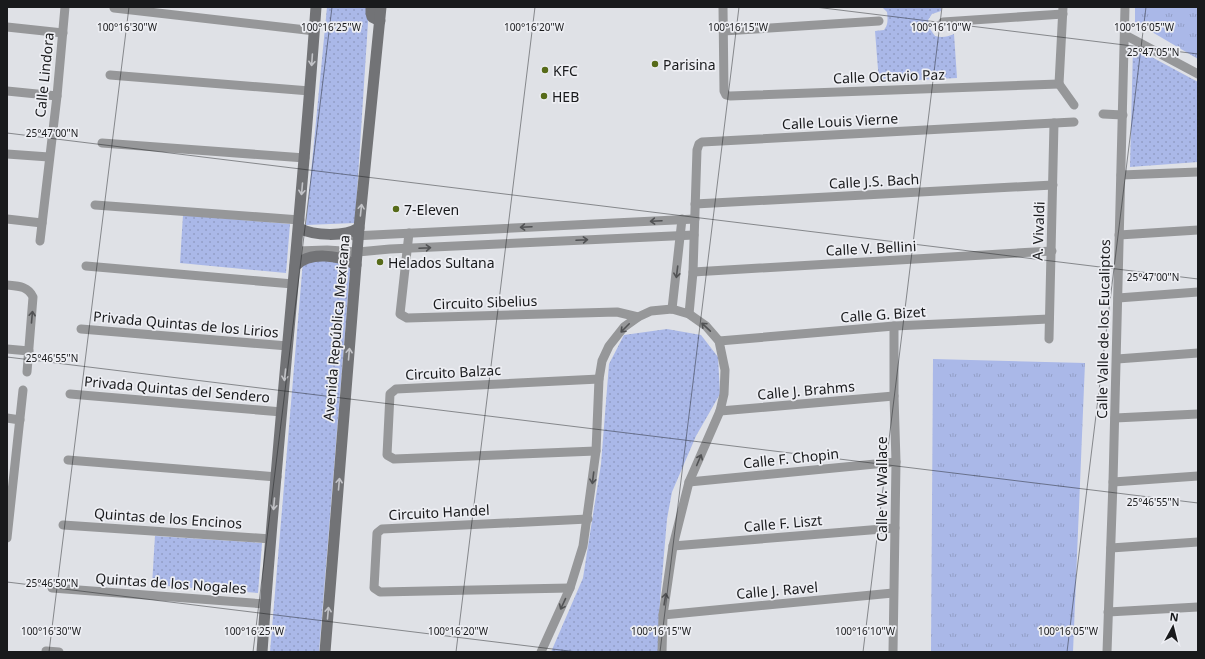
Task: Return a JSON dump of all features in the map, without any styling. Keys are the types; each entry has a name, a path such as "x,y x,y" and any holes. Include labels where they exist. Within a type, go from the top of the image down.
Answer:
{"main road":[{"path":"262,652 276,477 305,158 316,12 322,11 323,7"},
{"path":"371,7 372,17 380,21"},
{"name":"Avenida República Mexicana","path":"325,652 356,265 381,7"},
{"path":"299,228 305,231 330,234 359,232"},
{"path":"295,266 304,259 325,256 347,259 356,265"}],"street":[{"name":"Calle Lindora","path":"40,241 57,96 65,7"},
{"path":"724,7 723,31 879,21"},
{"name":"Calle Valle de los Eucaliptos","path":"1107,652 1117,359 1125,7"},
{"path":"114,8 315,31"},
{"path":"943,22 1063,10 1059,84 1074,105"},
{"path":"7,28 63,33"},
{"name":"Calle Octavio Paz","path":"723,31 724,90 726,94 730,96 1059,84"},
{"path":"1125,35 1198,74"},
{"path":"110,76 310,91"},
{"path":"7,91 57,96"},
{"path":"1103,114 1123,115"},
{"name":"Calle Louis Vierne","path":"689,314 693,272 697,150 699,144 702,142 1074,122"},
{"name":"A. Vivaldi","path":"1049,339 1054,123"},
{"path":"102,144 305,158"},
{"path":"7,154 49,157"},
{"path":"1121,175 1198,172"},
{"name":"Calle J.S. Bach","path":"695,204 1053,185"},
{"path":"94,205 299,228"},
{"path":"7,219 42,223"},
{"path":"359,232 409,233 695,219"},
{"path":"672,309 682,220"},
{"path":"1119,235 1198,230"},
{"name":"Circuito Sibelius","path":"409,233 400,314 407,318 617,312 638,317"},
{"path":"297,251 327,250 358,252 407,248 694,235"},
{"name":"Calle V. Bellini","path":"693,272 1052,251"},
{"path":"86,266 293,284"},
{"path":"7,285 28,289 33,297 27,372"},
{"path":"1118,298 1198,292"},
{"path":"541,652 570,588 583,546 588,519 596,451 599,379 602,361 609,346 624,327 638,317 651,311 672,309 689,314 706,326 719,341 725,370 724,394 720,411 689,482 673,546 663,615 662,652"},
{"name":"Calle G. Bizet","path":"719,341 894,326 1049,319"},
{"name":"Calle W. Wallace","path":"893,652 896,462 894,326"},
{"name":"Privada Quintas de los Lirios","path":"81,329 288,346"},
{"path":"7,349 29,351"},
{"path":"1117,359 1198,353"},
{"name":"Circuito Balzac","path":"596,451 394,459 387,455 390,394 396,389 599,379"},
{"path":"7,538 10,488 23,390"},
{"name":"Privada Quintas del Sendero","path":"70,394 282,412"},
{"name":"Calle J. Brahms","path":"720,411 894,396"},
{"path":"1115,418 1198,414"},
{"path":"7,418 20,420"},
{"path":"68,460 276,477"},
{"name":"Calle F. Chopin","path":"689,482 896,462"},
{"path":"1113,482 1198,476"},
{"name":"Circuito Handel","path":"570,588 380,592 374,588 377,533 382,529 588,519"},
{"name":"Quintas de los Encinos","path":"63,524 271,539"},
{"name":"Calle F. Liszt","path":"673,546 895,528"},
{"path":"1111,548 1198,542"},
{"name":"Quintas de los Nogales","path":"52,588 265,604"},
{"name":"Calle J. Ravel","path":"663,615 893,593"},
{"path":"1108,612 1198,607"},
{"path":"46,651 59,652"}],"green space":[{"path":"327,7 369,7 355,223 306,225"},
{"path":"882,7 941,7 941,11 932,14 928,20 930,29 935,36 938,37 954,34 957,78 879,82 875,31 884,30 888,20 887,12"},
{"path":"1135,7 1198,7 1198,59 1135,22"},
{"path":"1133,47 1198,82 1198,162 1130,167"},
{"path":"183,215 290,224 286,273 180,263"},
{"path":"351,259 319,652 270,652 303,261"},
{"path":"667,329 701,335 718,357 720,394 696,436 672,492 667,519 660,601 658,652 551,652 583,578 601,464 609,364 624,335"},
{"path":"933,359 1085,363 1073,652 931,652"},
{"path":"155,536 262,543 258,593 152,585"}],"place":[{"name":"Parisina","path":"655,64"},
{"name":"KFC","path":"545,70"},
{"name":"HEB","path":"544,96"},
{"name":"7-Eleven","path":"396,209"},
{"name":"Helados Sultana","path":"380,262"}]}
